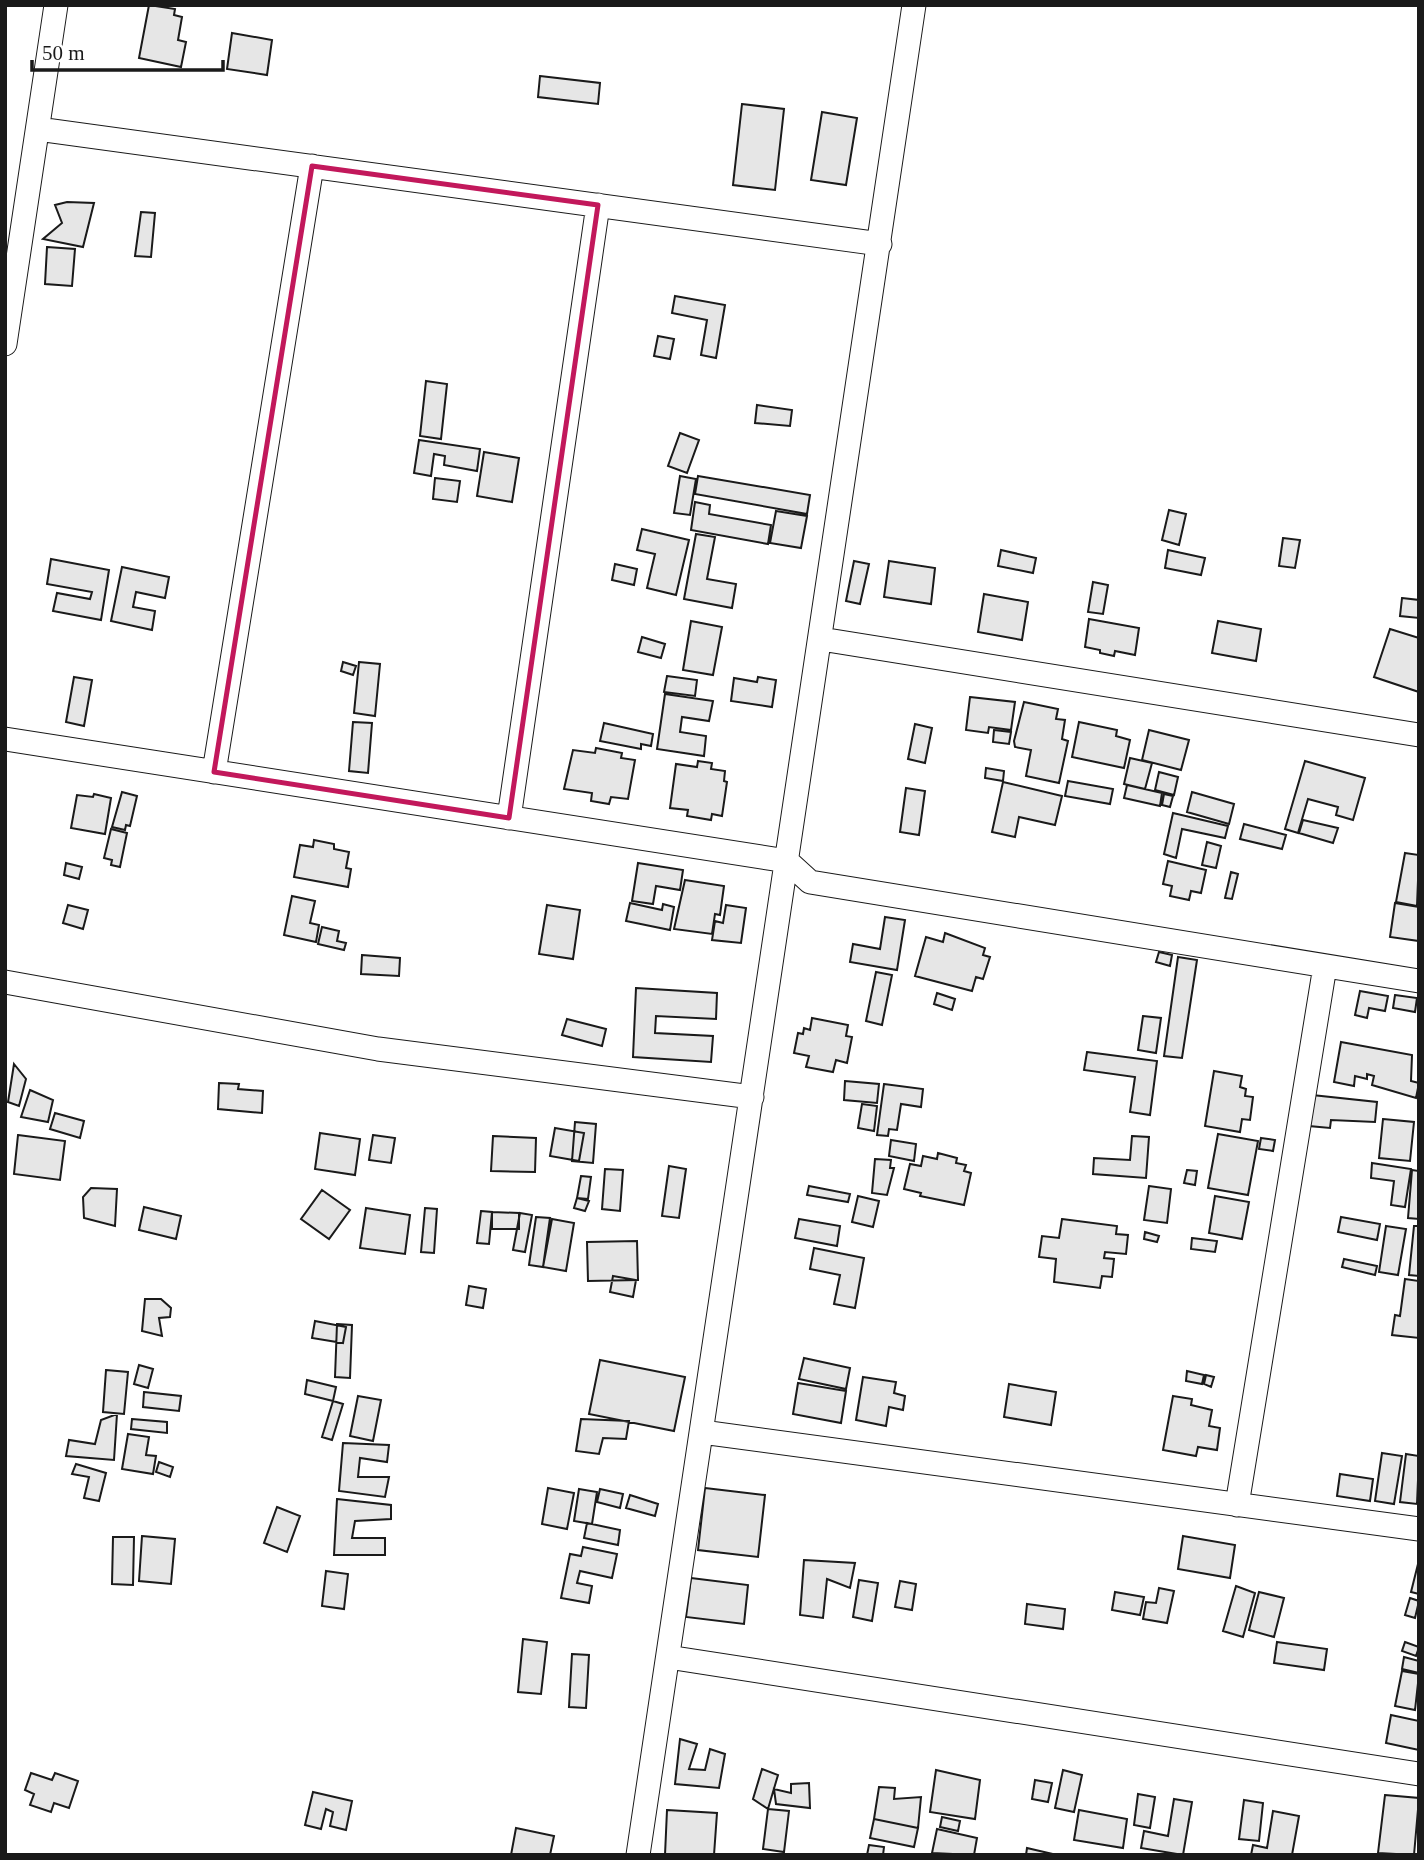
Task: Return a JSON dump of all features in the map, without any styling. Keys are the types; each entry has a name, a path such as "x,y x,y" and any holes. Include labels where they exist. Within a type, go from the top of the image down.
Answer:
{"street":[{"path":"5,344 56,5"},
{"path":"638,1855 914,5"},
{"path":"38,129 880,244"},
{"path":"214,772 312,166"},
{"path":"509,818 598,205"},
{"path":"821,639 1419,735"},
{"path":"5,739 788,861 810,882 1419,981"},
{"path":"1237,1505 1325,966"},
{"path":"5,982 378,1049 752,1097"},
{"path":"702,1432 1419,1529"},
{"path":"668,1657 1419,1774"}],"highlighted area":[{"path":"312,166 598,205 509,818 214,772"}],"building":[{"path":"149,5 175,9 174,15 182,17 178,40 186,42 181,67 139,58"},
{"path":"232,33 272,40 267,75 227,69"},
{"path":"540,76 600,83 598,104 538,97"},
{"path":"742,104 784,109 775,190 733,185"},
{"path":"822,112 857,118 846,185 811,180"},
{"path":"67,202 94,203 83,247 43,239 62,223 55,205"},
{"path":"141,212 155,213 151,257 135,256"},
{"path":"47,247 75,249 72,286 45,284"},
{"path":"675,296 725,305 716,358 701,355 707,320 672,313"},
{"path":"658,336 674,339 670,359 654,356"},
{"path":"426,381 447,384 441,439 420,436"},
{"path":"757,405 792,410 790,426 755,423"},
{"path":"680,433 699,440 687,473 668,466"},
{"path":"419,440 480,449 477,471 444,465 445,456 434,454 431,476 414,473"},
{"path":"484,452 519,458 512,502 477,496"},
{"path":"680,476 696,479 690,515 674,513"},
{"path":"698,476 810,495 807,514 695,494"},
{"path":"435,478 460,481 457,502 433,499"},
{"path":"695,502 710,505 709,514 771,525 768,544 691,530"},
{"path":"1169,510 1186,514 1179,545 1162,540"},
{"path":"776,511 807,516 801,548 770,543"},
{"path":"642,529 689,540 676,595 647,588 655,554 637,550"},
{"path":"696,534 715,537 707,579 736,584 732,608 684,599"},
{"path":"1283,538 1300,540 1295,568 1279,566"},
{"path":"1001,550 1036,558 1033,573 998,566"},
{"path":"1168,550 1205,558 1201,575 1165,568"},
{"path":"51,559 109,570 101,620 53,611 57,593 90,599 92,592 47,584"},
{"path":"854,561 869,564 860,604 846,601"},
{"path":"889,561 935,568 931,604 884,597"},
{"path":"615,564 637,569 634,585 612,580"},
{"path":"122,567 169,577 165,598 136,592 133,607 155,611 152,630 111,621"},
{"path":"1093,582 1108,585 1103,614 1088,612"},
{"path":"984,594 1028,602 1022,640 978,632"},
{"path":"1402,598 1419,600 1419,618 1400,616"},
{"path":"1089,619 1139,628 1135,655 1115,651 1114,656 1085,647"},
{"path":"691,621 722,627 713,675 683,670"},
{"path":"1218,621 1261,629 1256,661 1212,653"},
{"path":"1390,629 1419,638 1419,692 1374,677"},
{"path":"642,637 665,644 661,658 638,652"},
{"path":"343,662 356,666 353,675 341,671"},
{"path":"359,662 380,664 375,716 354,713"},
{"path":"667,676 697,680 695,696 664,692"},
{"path":"74,677 92,680 84,726 66,722"},
{"path":"758,677 776,680 772,707 731,701 734,678 757,682"},
{"path":"665,694 713,701 709,721 682,717 680,732 706,736 704,756 657,749"},
{"path":"970,697 1015,702 1011,730 989,727 988,733 966,730"},
{"path":"1024,702 1058,709 1056,719 1065,720 1062,739 1068,741 1059,783 1026,776 1031,750 1015,747 1014,741"},
{"path":"353,722 372,723 368,773 349,771"},
{"path":"1079,722 1117,730 1116,736 1130,740 1124,768 1072,757"},
{"path":"604,723 653,734 651,746 641,744 641,749 600,741"},
{"path":"915,724 932,728 925,763 908,759"},
{"path":"994,730 1011,732 1009,744 993,742"},
{"path":"1149,730 1189,740 1181,770 1142,760"},
{"path":"596,748 622,753 621,758 635,760 628,799 611,797 609,804 591,801 592,793 564,789 573,750 595,753"},
{"path":"1130,758 1152,763 1145,789 1124,784"},
{"path":"698,761 712,763 711,769 725,771 724,781 727,782 722,816 712,814 711,820 687,816 688,810 670,808 676,764 697,767"},
{"path":"1305,761 1365,778 1353,820 1336,815 1338,807 1308,799 1298,833 1285,829"},
{"path":"986,768 1004,771 1003,781 985,778"},
{"path":"1159,772 1178,777 1174,795 1155,790"},
{"path":"1068,781 1113,789 1110,804 1065,796"},
{"path":"1003,782 1062,796 1055,825 1019,817 1015,837 992,832"},
{"path":"1127,785 1162,793 1160,806 1124,798"},
{"path":"906,788 925,791 919,835 900,832"},
{"path":"122,792 137,796 130,826 126,825 125,830 112,827"},
{"path":"1192,792 1234,804 1229,824 1187,812"},
{"path":"94,794 111,798 105,834 71,828 77,795 93,797"},
{"path":"1164,794 1173,796 1170,807 1162,805"},
{"path":"1173,813 1228,826 1225,838 1182,829 1176,858 1164,854"},
{"path":"1303,820 1338,828 1333,843 1299,833"},
{"path":"1244,824 1286,835 1282,849 1240,839"},
{"path":"111,829 127,833 120,867 111,865 112,860 104,858"},
{"path":"314,840 334,844 334,849 349,852 346,868 351,869 348,887 294,877 300,845 313,847"},
{"path":"1207,842 1221,846 1216,868 1202,865"},
{"path":"1405,853 1419,855 1417,906 1396,902"},
{"path":"1168,861 1206,870 1201,893 1191,891 1189,900 1170,896 1172,886 1163,884"},
{"path":"66,863 82,867 79,879 64,875"},
{"path":"638,863 683,870 680,890 656,886 653,904 632,901"},
{"path":"1231,872 1238,874 1232,899 1225,898"},
{"path":"685,880 724,886 720,915 715,914 712,934 674,929"},
{"path":"292,896 315,901 310,923 319,925 316,942 284,935"},
{"path":"630,903 662,910 663,904 674,907 670,930 626,921"},
{"path":"1395,903 1419,907 1419,941 1390,937"},
{"path":"68,905 88,910 83,929 63,923"},
{"path":"547,905 580,910 573,959 539,954"},
{"path":"726,905 746,908 741,943 712,940 715,921 723,923"},
{"path":"885,917 905,920 897,970 850,962 853,944 880,949"},
{"path":"322,927 339,931 337,941 346,943 344,950 318,944"},
{"path":"945,933 985,948 983,955 990,957 983,979 976,977 972,991 915,976 926,937 943,942"},
{"path":"1159,952 1172,955 1170,966 1156,962"},
{"path":"362,955 400,958 399,976 361,974"},
{"path":"1178,957 1197,960 1182,1058 1164,1056"},
{"path":"876,972 892,975 882,1025 866,1021"},
{"path":"636,988 717,993 716,1019 656,1016 655,1033 713,1036 711,1062 633,1057"},
{"path":"1360,991 1388,996 1385,1011 1369,1008 1367,1018 1355,1015"},
{"path":"937,993 955,999 952,1010 934,1004"},
{"path":"1395,995 1417,998 1415,1012 1393,1008"},
{"path":"1143,1016 1161,1018 1156,1053 1138,1050"},
{"path":"812,1018 848,1025 846,1036 852,1037 847,1063 836,1060 833,1072 806,1067 809,1056 794,1053 798,1033 803,1034 804,1028 810,1030"},
{"path":"567,1019 606,1029 602,1046 562,1035"},
{"path":"1341,1042 1412,1055 1411,1081 1419,1083 1416,1098 1372,1085 1374,1076 1367,1074 1367,1079 1355,1076 1354,1086 1334,1082"},
{"path":"1087,1052 1157,1061 1150,1115 1130,1112 1135,1077 1084,1070"},
{"path":"14,1064 26,1079 19,1106 8,1102"},
{"path":"1214,1071 1242,1076 1240,1087 1246,1089 1245,1096 1253,1097 1250,1120 1242,1119 1240,1132 1205,1126"},
{"path":"845,1081 879,1084 877,1103 844,1100"},
{"path":"219,1083 239,1084 238,1089 263,1091 262,1113 218,1109"},
{"path":"884,1084 923,1089 921,1107 901,1104 897,1130 889,1129 888,1136 877,1135"},
{"path":"30,1090 53,1100 48,1122 21,1117"},
{"path":"1312,1095 1377,1102 1375,1122 1331,1120 1330,1128 1309,1126"},
{"path":"862,1104 877,1106 874,1131 858,1128"},
{"path":"55,1113 84,1121 80,1138 50,1129"},
{"path":"1383,1119 1414,1122 1410,1161 1379,1158"},
{"path":"575,1122 596,1124 593,1163 572,1161"},
{"path":"555,1128 584,1133 579,1161 550,1156"},
{"path":"320,1133 360,1139 355,1175 315,1169"},
{"path":"1218,1134 1258,1141 1248,1195 1208,1188"},
{"path":"18,1135 65,1141 60,1180 14,1174"},
{"path":"373,1135 395,1138 391,1163 369,1160"},
{"path":"493,1136 536,1138 535,1172 491,1171"},
{"path":"1132,1136 1149,1137 1146,1178 1093,1174 1094,1158 1130,1160"},
{"path":"1261,1138 1275,1140 1273,1151 1259,1149"},
{"path":"891,1140 916,1144 914,1161 889,1156"},
{"path":"938,1153 957,1158 956,1163 966,1165 964,1171 971,1173 964,1205 920,1196 921,1193 904,1189 910,1164 921,1166 923,1156 937,1159"},
{"path":"875,1159 891,1160 890,1168 894,1168 887,1195 872,1193"},
{"path":"1372,1163 1411,1169 1405,1207 1391,1205 1394,1181 1371,1178"},
{"path":"669,1166 686,1169 679,1218 662,1216"},
{"path":"605,1169 623,1170 620,1211 602,1209"},
{"path":"1187,1170 1197,1171 1195,1185 1184,1183"},
{"path":"1412,1170 1419,1171 1419,1219 1408,1218"},
{"path":"581,1176 591,1177 588,1199 577,1198"},
{"path":"809,1186 850,1194 848,1202 807,1195"},
{"path":"1149,1186 1171,1189 1167,1223 1144,1220"},
{"path":"91,1188 117,1189 115,1226 84,1218 83,1197"},
{"path":"322,1190 350,1210 329,1239 301,1219"},
{"path":"858,1196 879,1201 873,1227 852,1222"},
{"path":"1215,1196 1249,1202 1242,1239 1209,1233"},
{"path":"577,1198 589,1201 585,1211 574,1208"},
{"path":"144,1207 181,1216 176,1239 139,1230"},
{"path":"366,1208 410,1215 405,1254 360,1248"},
{"path":"425,1208 437,1209 434,1253 421,1252"},
{"path":"481,1211 492,1212 489,1244 477,1243"},
{"path":"492,1212 519,1213 519,1229 492,1229"},
{"path":"520,1213 532,1215 525,1252 513,1250"},
{"path":"536,1217 550,1218 543,1267 529,1265"},
{"path":"1341,1217 1380,1224 1377,1240 1338,1232"},
{"path":"552,1219 574,1223 566,1271 543,1267"},
{"path":"799,1219 840,1226 837,1246 795,1238"},
{"path":"1062,1219 1117,1226 1116,1234 1128,1235 1126,1254 1105,1252 1104,1258 1114,1259 1112,1277 1102,1276 1100,1288 1054,1282 1056,1259 1039,1257 1042,1236 1059,1238"},
{"path":"1386,1226 1406,1229 1398,1275 1379,1272"},
{"path":"1414,1226 1419,1226 1419,1276 1409,1275"},
{"path":"1145,1232 1159,1236 1157,1242 1144,1239"},
{"path":"1192,1238 1217,1241 1215,1252 1191,1249"},
{"path":"637,1241 638,1280 588,1281 587,1242"},
{"path":"814,1248 864,1258 855,1308 834,1304 840,1275 810,1269"},
{"path":"1344,1259 1377,1266 1375,1275 1342,1267"},
{"path":"613,1276 636,1280 633,1297 610,1292"},
{"path":"1405,1279 1419,1281 1419,1338 1392,1335 1395,1315 1400,1316"},
{"path":"469,1286 486,1289 483,1308 466,1305"},
{"path":"145,1299 161,1299 171,1308 170,1317 159,1318 162,1336 142,1331"},
{"path":"315,1321 346,1327 343,1343 312,1338"},
{"path":"337,1324 352,1325 350,1378 335,1377"},
{"path":"804,1358 850,1368 846,1389 799,1379"},
{"path":"600,1360 685,1377 674,1431 589,1414"},
{"path":"139,1365 153,1369 148,1388 134,1384"},
{"path":"106,1370 128,1372 124,1414 103,1412"},
{"path":"1187,1371 1204,1375 1202,1384 1186,1381"},
{"path":"1206,1375 1214,1377 1211,1387 1204,1384"},
{"path":"863,1377 896,1382 894,1393 905,1396 903,1410 889,1407 886,1426 856,1420"},
{"path":"307,1380 336,1387 333,1401 305,1394"},
{"path":"798,1383 846,1391 841,1423 793,1414"},
{"path":"1009,1384 1056,1392 1051,1425 1004,1417"},
{"path":"144,1392 181,1396 179,1411 143,1407"},
{"path":"358,1396 381,1400 373,1441 350,1436"},
{"path":"1173,1396 1192,1399 1191,1405 1212,1410 1209,1426 1220,1428 1217,1450 1198,1447 1196,1456 1163,1450"},
{"path":"333,1401 343,1404 332,1440 322,1437"},
{"path":"117,1414 114,1460 66,1456 69,1440 95,1444 101,1420"},
{"path":"132,1419 167,1422 167,1433 131,1429"},
{"path":"581,1419 629,1421 626,1439 603,1438 599,1454 576,1451"},
{"path":"128,1434 149,1437 146,1455 156,1456 153,1474 122,1469"},
{"path":"343,1443 389,1445 387,1462 360,1458 358,1477 389,1477 385,1497 339,1491"},
{"path":"1382,1453 1402,1456 1394,1504 1375,1501"},
{"path":"1406,1454 1419,1456 1417,1504 1400,1502"},
{"path":"159,1462 173,1467 170,1477 156,1472"},
{"path":"76,1464 106,1473 99,1501 84,1498 89,1477 72,1474"},
{"path":"1340,1474 1373,1479 1370,1501 1337,1496"},
{"path":"548,1488 574,1493 567,1529 542,1524"},
{"path":"705,1488 765,1495 758,1557 698,1550"},
{"path":"579,1489 597,1492 592,1524 574,1521"},
{"path":"600,1489 623,1494 620,1508 597,1502"},
{"path":"630,1495 658,1504 655,1516 626,1508"},
{"path":"337,1499 391,1505 391,1519 355,1521 352,1538 385,1538 385,1555 334,1555"},
{"path":"277,1507 300,1516 287,1552 264,1543"},
{"path":"587,1523 620,1530 618,1545 584,1538"},
{"path":"142,1536 175,1539 171,1584 139,1581"},
{"path":"1183,1536 1235,1545 1230,1578 1178,1569"},
{"path":"113,1537 134,1537 133,1585 112,1584"},
{"path":"583,1547 617,1554 612,1578 580,1571 577,1583 592,1586 589,1603 561,1598 570,1554 581,1556"},
{"path":"804,1560 855,1563 850,1588 827,1579 823,1618 800,1615"},
{"path":"1419,1564 1419,1594 1411,1592"},
{"path":"326,1571 348,1574 344,1609 322,1606"},
{"path":"691,1578 748,1585 744,1624 686,1617"},
{"path":"859,1580 878,1583 872,1621 853,1617"},
{"path":"900,1581 916,1584 912,1610 895,1607"},
{"path":"1236,1586 1255,1593 1243,1637 1223,1631"},
{"path":"1159,1588 1174,1591 1167,1623 1143,1619 1146,1602 1156,1603"},
{"path":"1115,1592 1144,1597 1140,1615 1112,1610"},
{"path":"1259,1592 1284,1598 1274,1637 1249,1630"},
{"path":"1410,1598 1419,1601 1415,1618 1405,1615"},
{"path":"1027,1604 1065,1609 1063,1629 1025,1624"},
{"path":"523,1639 547,1642 541,1694 518,1692"},
{"path":"1277,1642 1327,1649 1324,1670 1274,1663"},
{"path":"1405,1642 1419,1647 1416,1656 1402,1651"},
{"path":"572,1654 589,1655 586,1708 569,1707"},
{"path":"1404,1657 1419,1661 1419,1673 1402,1669"},
{"path":"1402,1671 1419,1674 1415,1710 1395,1706"},
{"path":"1391,1715 1419,1721 1419,1750 1386,1743"},
{"path":"680,1739 697,1744 689,1769 705,1770 710,1749 725,1754 719,1788 675,1784"},
{"path":"762,1769 778,1775 768,1809 753,1799"},
{"path":"936,1770 980,1780 975,1819 930,1812"},
{"path":"1063,1770 1082,1775 1074,1812 1055,1808"},
{"path":"31,1773 52,1780 55,1773 78,1781 69,1808 54,1803 51,1812 30,1805 34,1794 25,1790"},
{"path":"1035,1780 1052,1783 1048,1802 1032,1799"},
{"path":"809,1783 810,1808 776,1804 774,1789 791,1793 791,1784"},
{"path":"879,1787 895,1788 894,1799 921,1797 918,1828 874,1819"},
{"path":"313,1792 352,1801 346,1830 330,1826 333,1812 326,1809 321,1829 305,1825"},
{"path":"1138,1794 1155,1797 1150,1828 1134,1825"},
{"path":"1385,1795 1419,1798 1414,1855 1378,1853"},
{"path":"1174,1799 1192,1802 1183,1855 1141,1848 1144,1831 1168,1836"},
{"path":"1244,1800 1263,1803 1259,1841 1239,1839"},
{"path":"768,1809 789,1811 784,1852 763,1849"},
{"path":"667,1810 717,1813 714,1855 665,1855"},
{"path":"1079,1810 1127,1819 1123,1848 1074,1840"},
{"path":"1273,1811 1299,1816 1292,1855 1251,1855 1253,1845 1267,1848"},
{"path":"942,1817 960,1821 958,1831 940,1827"},
{"path":"874,1819 918,1828 914,1847 870,1838"},
{"path":"516,1828 554,1836 550,1855 511,1855"},
{"path":"937,1829 977,1838 974,1855 932,1853"},
{"path":"869,1845 884,1847 883,1855 867,1855"},
{"path":"1027,1848 1057,1855 1026,1855"}]}
